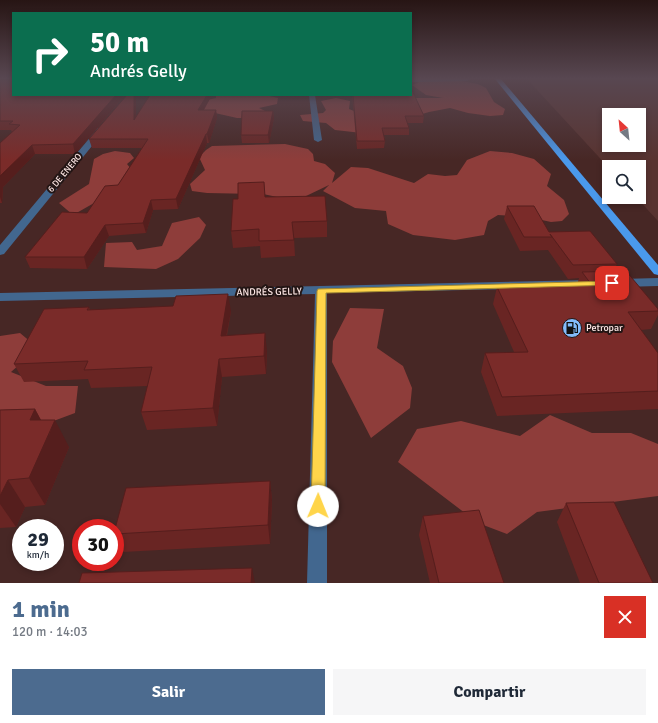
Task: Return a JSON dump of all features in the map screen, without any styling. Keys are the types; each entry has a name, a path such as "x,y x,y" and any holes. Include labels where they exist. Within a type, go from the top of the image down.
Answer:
{"main road":[{"path":"521,106 658,272"}],"street":[{"path":"313,106 318,140"},
{"name":"6 DE ENERO","path":"0,252 105,125"},
{"name":"ANDRÉS GELLY","path":"0,297 321,291 658,282"},
{"path":"317,583 321,291"}],"shaded area":[{"path":"189,106 267,106 259,108 267,112 245,118 237,118 215,113 207,114"},
{"path":"324,106 349,106 349,109 354,111 362,133 335,130 326,123 303,121 300,115 323,113 326,110"},
{"path":"416,106 501,106 505,109 503,115 490,116 468,113 450,108 419,115"},
{"path":"552,106 658,106 658,221 642,204 646,204 646,160 602,160"},
{"path":"285,144 308,149 313,154 314,161 325,164 335,173 332,183 351,167 368,168 414,183 428,174 445,176 457,175 467,160 490,151 512,153 534,159 551,174 547,186 564,200 569,214 562,221 551,222 528,217 498,215 488,221 484,235 455,240 413,235 388,224 386,211 355,208 323,191 329,185 304,197 282,198 263,194 207,193 192,191 190,184 205,170 199,157 212,146"},
{"path":"115,151 130,153 134,158 127,164 138,178 73,215 59,203 89,184 94,159 103,154"},
{"path":"199,217 206,225 200,238 178,259 156,269 104,267 106,243 132,242 137,250 162,246 172,223"},
{"path":"350,308 384,309 377,348 403,366 412,388 410,408 371,438 332,362 333,341"},
{"path":"20,333 38,348 11,372 46,386 78,386 75,413 24,432 0,432 0,336"},
{"path":"550,415 592,433 631,433 658,444 658,496 537,512 507,534 478,523 398,462 417,429 461,421 520,436"}],"building":[{"path":"0,106 106,106 73,144 32,145 0,176 0,143 20,125 9,124 13,121 0,121"},
{"path":"117,106 134,106 134,120 143,106 200,106 198,110 216,110 207,134 176,199 151,200 143,223 105,225 84,257 25,257 62,212 87,213 105,186 118,185 148,139 89,139"},
{"path":"354,106 419,106 424,116 405,116 409,128 382,128 385,141 357,141"},
{"path":"242,111 273,111 268,135 241,135"},
{"path":"264,182 265,197 325,196 327,221 292,222 294,240 259,241 259,229 231,231 233,199 238,199 238,183"},
{"path":"507,206 534,206 549,232 590,231 617,264 573,265 550,234 552,237 524,237"},
{"path":"626,271 658,309 658,311 628,312 658,353 658,391 502,397 485,353 528,352 497,287 591,284 582,272"},
{"path":"228,294 221,336 265,333 264,356 219,359 213,408 141,412 152,367 84,370 88,361 14,364 44,309 89,307 87,310 173,306 176,296"},
{"path":"35,409 30,420 55,420 29,478 8,480 0,496 0,410"},
{"path":"270,481 268,525 124,533 124,519 118,519 126,488"},
{"path":"614,502 653,583 599,583 566,503"},
{"path":"479,510 504,583 439,583 423,516"},
{"path":"252,568 251,583 79,583 82,573"}],"place":[{"name":"Petropar","path":"572,328"}],"route":[{"path":"318,506 321,291 612,283"}]}
